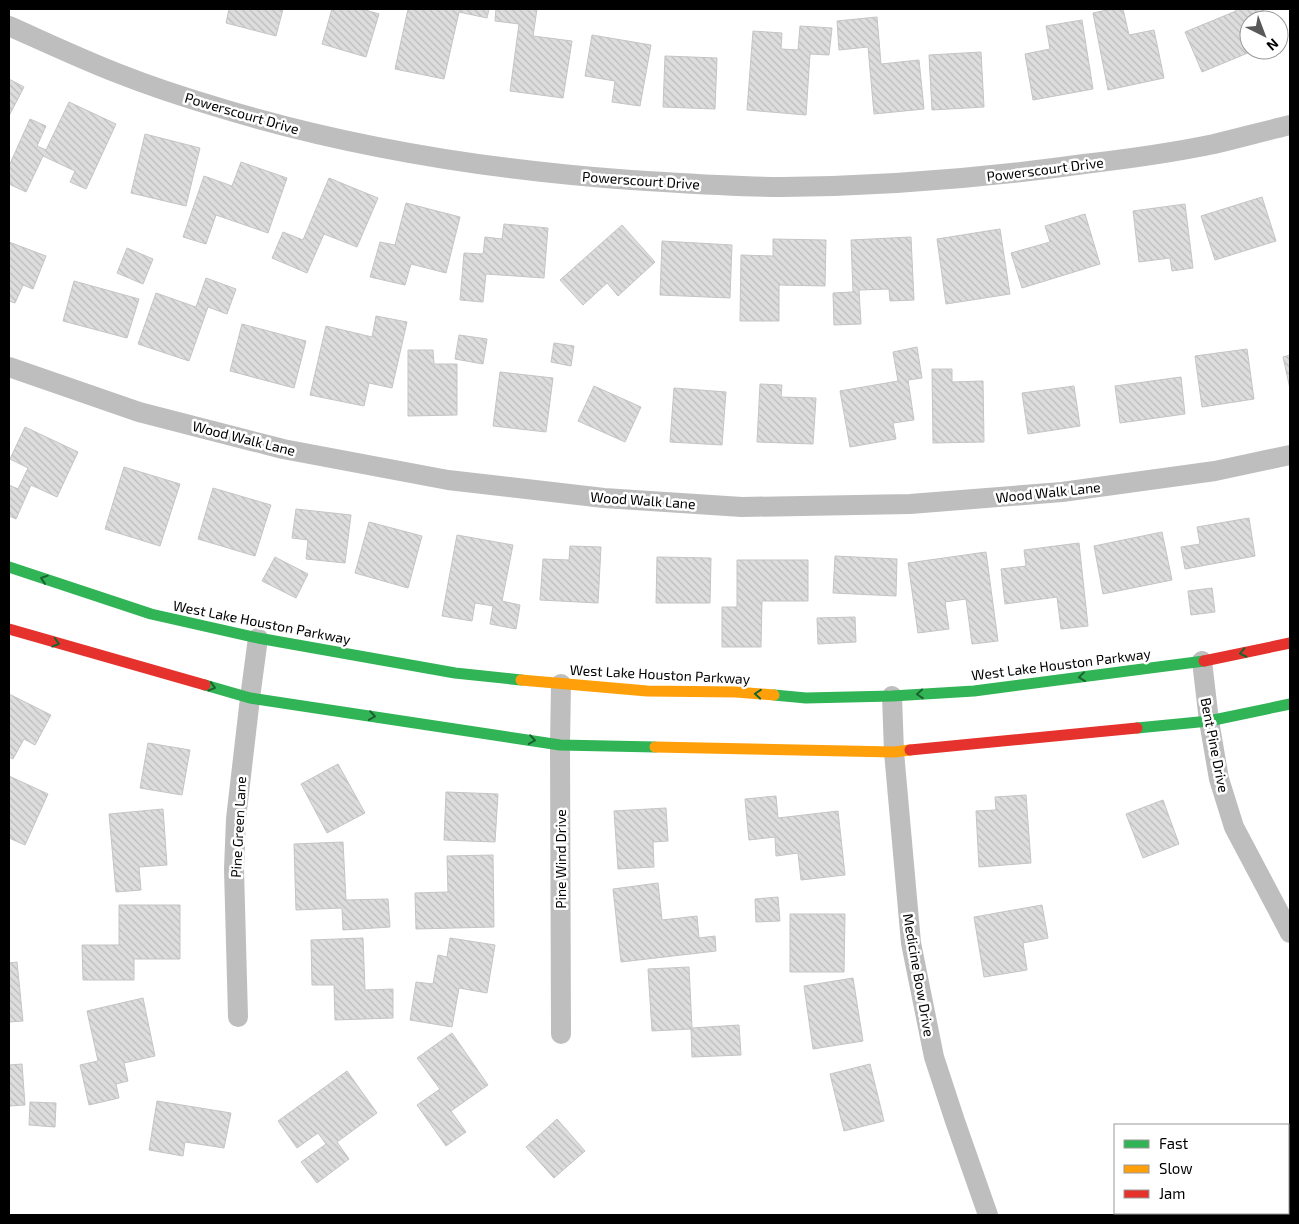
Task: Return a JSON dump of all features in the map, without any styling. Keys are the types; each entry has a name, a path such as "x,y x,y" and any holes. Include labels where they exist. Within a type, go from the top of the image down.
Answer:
{"main road":[{"name":"West Lake Houston Parkway","path":"9,567 151,614 258,638 455,673 647,691 736,692 806,698 892,696 974,691 1202,662 1290,643"},
{"path":"9,629 250,698 560,745 894,752 1209,721 1290,704"}],"street":[{"name":"Powerscourt Drive","path":"9,26 115,72 199,102 268,122 369,146 469,163 567,175 700,184 781,187 891,184 1021,173 1146,156 1211,144 1290,125"},
{"name":"Wood Walk Lane","path":"9,367 139,412 283,449 448,480 634,500 742,507 910,504 1062,492 1214,471 1290,455"},
{"name":"Pine Green Lane","path":"238,1016 234,869 236,819 258,638"},
{"name":"Bent Pine Drive","path":"1202,662 1209,721 1219,779 1234,826 1290,933"},
{"name":"Pine Wind Drive","path":"561,684 561,1034"},
{"name":"Medicine Bow Drive","path":"892,696 894,752 911,943 934,1057 988,1215"}],"building":[{"path":"229,9 283,9 276,36 226,23"},
{"path":"332,9 362,9 379,14 366,57 322,44"},
{"path":"408,9 489,9 487,18 459,12 444,79 395,69"},
{"path":"496,9 537,9 533,36 572,41 563,98 510,91 519,24 495,21"},
{"path":"1123,9 1129,35 1154,30 1164,78 1108,90 1093,13"},
{"path":"1235,9 1263,10 1239,10 1239,57 1202,72 1185,32 1236,11"},
{"path":"877,17 881,64 919,60 924,109 874,114 868,47 839,50 837,21"},
{"path":"1082,20 1093,89 1033,100 1025,54 1050,49 1046,26"},
{"path":"800,26 832,28 829,55 810,54 806,115 747,110 753,31 782,33 781,49 798,50"},
{"path":"592,35 651,45 640,106 612,102 615,81 585,76"},
{"path":"981,52 984,107 932,110 929,55"},
{"path":"665,56 717,58 715,109 663,107"},
{"path":"9,79 24,87 9,116"},
{"path":"69,102 116,124 86,189 70,182 75,171 43,156 26,192 9,184 9,166 30,119 46,126 37,146 46,150"},
{"path":"145,134 200,148 186,206 131,193"},
{"path":"241,162 287,178 268,233 216,215 206,244 183,237 204,176 232,186"},
{"path":"329,178 378,198 357,247 324,234 307,273 272,258 283,232 303,240"},
{"path":"1262,197 1276,241 1215,260 1201,216"},
{"path":"406,203 460,217 446,273 411,264 405,285 370,277 380,242 395,245"},
{"path":"1185,204 1193,268 1172,271 1170,258 1139,262 1133,211"},
{"path":"1085,214 1100,264 1022,288 1011,253 1050,242 1045,226"},
{"path":"504,224 548,228 544,278 486,274 483,302 460,300 464,253 483,254 485,237 502,239"},
{"path":"622,225 655,262 618,296 607,283 583,305 560,280"},
{"path":"1000,229 1010,294 946,304 937,239"},
{"path":"911,237 914,300 890,301 889,289 859,290 861,324 834,325 833,293 853,292 851,240"},
{"path":"773,239 826,240 825,286 779,285 779,321 740,321 741,255 773,256"},
{"path":"662,241 732,245 730,298 660,295"},
{"path":"9,242 46,256 33,289 23,285 15,303 9,301"},
{"path":"127,248 153,259 143,284 117,273"},
{"path":"206,278 236,289 227,314 208,307 189,361 138,344 156,293 196,307"},
{"path":"74,281 139,299 127,338 63,321"},
{"path":"376,316 407,322 392,388 369,383 364,406 310,395 326,326 372,337"},
{"path":"242,324 306,341 294,388 230,371"},
{"path":"459,335 487,339 483,364 455,359"},
{"path":"554,343 574,346 571,366 551,362"},
{"path":"917,347 922,378 908,380 914,420 893,423 896,439 850,447 840,391 898,381 893,352"},
{"path":"1247,349 1254,399 1202,407 1195,356"},
{"path":"408,350 433,350 434,364 457,364 457,415 408,416"},
{"path":"1290,355 1290,389 1283,357"},
{"path":"932,369 952,369 952,382 983,381 984,442 933,443"},
{"path":"500,372 553,378 546,432 493,426"},
{"path":"1181,377 1185,414 1120,423 1115,386"},
{"path":"760,384 782,385 781,397 816,398 813,444 757,442"},
{"path":"594,386 641,407 625,442 578,421"},
{"path":"1074,386 1080,426 1028,434 1022,393"},
{"path":"674,388 726,392 722,445 670,442"},
{"path":"25,427 78,452 57,497 31,485 16,519 9,516 9,485 18,489 28,468 10,459"},
{"path":"124,467 180,484 160,546 105,529"},
{"path":"213,488 271,505 255,556 198,539"},
{"path":"296,509 351,515 345,563 306,559 308,540 292,538"},
{"path":"1249,518 1255,556 1185,569 1181,547 1200,544 1197,527"},
{"path":"369,522 422,536 408,588 355,573"},
{"path":"1162,532 1172,580 1103,594 1094,546"},
{"path":"457,535 513,545 502,601 520,605 516,629 490,624 493,606 475,603 472,621 442,616"},
{"path":"1079,543 1088,626 1061,629 1057,597 1005,604 1001,569 1026,566 1024,550"},
{"path":"570,546 601,547 598,603 540,600 543,559 569,560"},
{"path":"986,552 998,641 972,644 966,599 945,602 949,629 918,633 908,563"},
{"path":"835,556 897,559 896,596 833,593"},
{"path":"275,557 308,574 296,598 262,581"},
{"path":"657,557 711,558 710,603 656,603"},
{"path":"737,560 808,560 808,601 762,601 761,647 722,647 722,607 737,607"},
{"path":"1212,588 1215,612 1191,615 1188,591"},
{"path":"855,617 856,642 818,644 817,618"},
{"path":"9,694 51,715 35,745 24,739 13,759 9,757"},
{"path":"148,743 190,750 182,795 140,788"},
{"path":"338,764 365,813 327,833 301,784"},
{"path":"9,776 48,794 25,845 9,838"},
{"path":"446,792 498,794 495,842 444,840"},
{"path":"1026,795 1031,863 979,867 976,811 996,810 995,797"},
{"path":"776,796 778,818 838,811 845,875 801,880 798,853 776,856 775,837 749,840 745,799"},
{"path":"1163,800 1179,844 1143,858 1126,814"},
{"path":"666,808 668,841 653,842 654,867 618,869 614,811"},
{"path":"163,809 167,865 139,867 141,890 116,892 109,814"},
{"path":"343,842 346,900 388,899 390,927 343,930 342,908 296,910 294,844"},
{"path":"493,855 494,927 416,929 415,893 448,892 447,856"},
{"path":"658,883 662,920 697,916 699,938 715,936 716,951 621,962 613,889"},
{"path":"778,897 780,921 756,922 755,899"},
{"path":"119,905 180,905 180,959 134,959 134,980 83,980 82,945 119,945"},
{"path":"1042,905 1048,938 1023,943 1027,970 984,977 974,917"},
{"path":"790,914 845,914 844,972 790,972"},
{"path":"363,938 365,990 393,989 393,1018 335,1020 334,985 312,985 311,940"},
{"path":"450,938 495,945 487,993 459,988 452,1027 410,1020 416,982 433,984 438,955 447,957"},
{"path":"17,962 23,1021 9,1022 9,963"},
{"path":"689,967 692,1028 739,1025 741,1055 692,1057 691,1029 652,1031 648,969"},
{"path":"853,978 863,1041 813,1049 804,986"},
{"path":"143,998 155,1056 124,1063 128,1081 116,1084 119,1098 89,1105 80,1065 98,1061 87,1011"},
{"path":"452,1033 488,1085 451,1111 466,1132 446,1146 417,1105 440,1089 417,1058"},
{"path":"22,1064 25,1105 9,1106 9,1065"},
{"path":"870,1064 884,1121 844,1131 830,1074"},
{"path":"347,1071 377,1113 337,1142 349,1159 317,1183 301,1162 326,1144 318,1133 297,1148 278,1121"},
{"path":"157,1101 231,1113 224,1148 185,1142 183,1156 149,1150"},
{"path":"30,1102 56,1103 55,1127 29,1125"},
{"path":"557,1119 585,1151 554,1178 526,1147"}],"traffic: fast":[{"path":"9,567 151,614 258,638 455,673 521,680"},
{"path":"774,695 806,698 892,696 974,691 1204,661"},
{"path":"205,685 250,698 560,745 655,747"},
{"path":"1137,728 1209,721 1290,704"}],"traffic: slow":[{"path":"521,680 647,691 736,692 774,695"},
{"path":"655,747 894,752 910,750"}],"traffic: jam":[{"path":"9,629 205,685"},
{"path":"1204,661 1290,643"},
{"path":"910,750 1137,728"}]}
